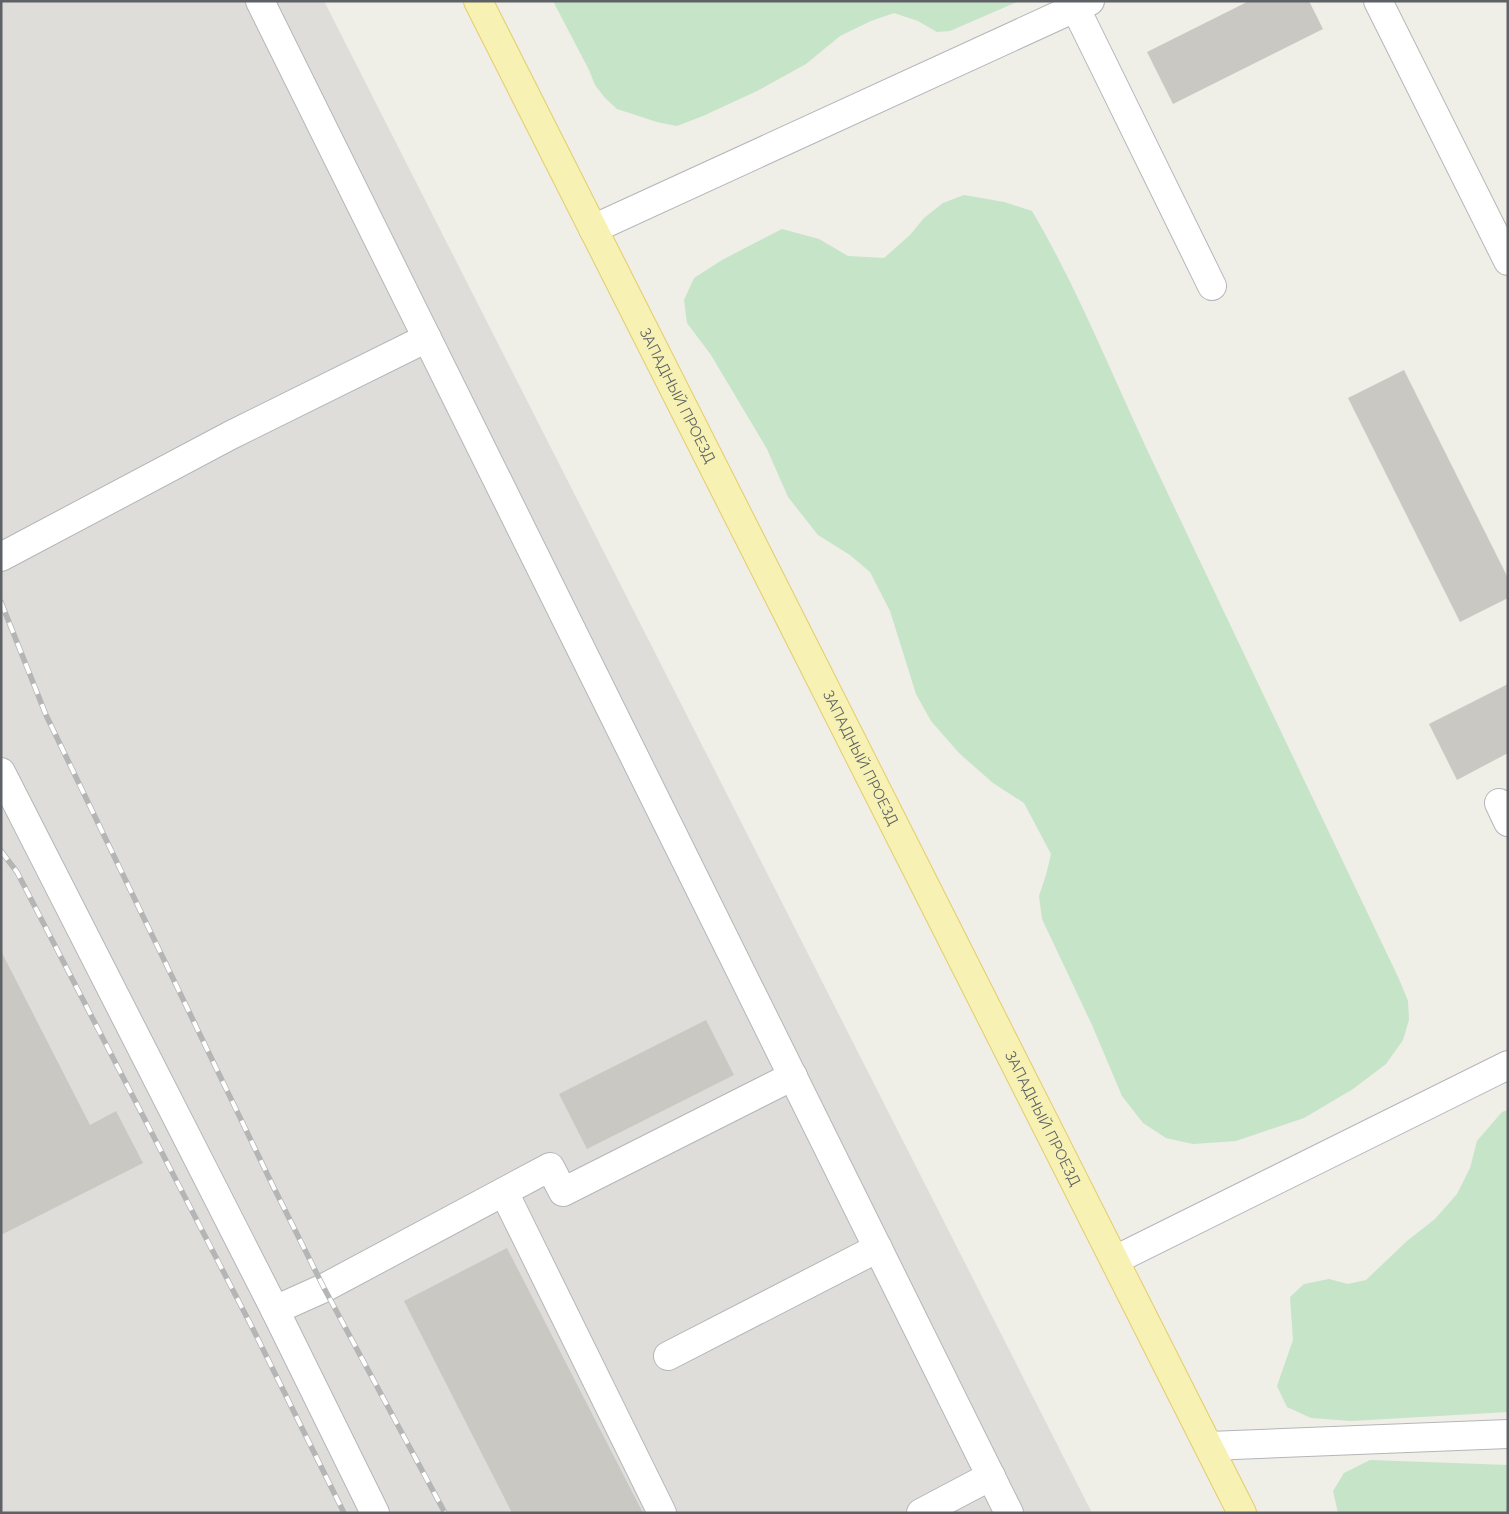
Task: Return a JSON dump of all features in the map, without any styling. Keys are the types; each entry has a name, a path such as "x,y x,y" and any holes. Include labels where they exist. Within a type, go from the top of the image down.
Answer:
{"main road":[{"name":"ЗАПАДНЫЙ ПРОЕЗД","path":"478,1 1242,1513"}],"lane":[{"path":"260,1 1009,1513"},
{"path":"1378,1 1508,261"},
{"path":"592,229 1083,5 1212,286"},
{"path":"1,557 231,436 427,338"},
{"path":"1,772 275,1310 375,1513"},
{"path":"1115,1260 1508,1065"},
{"path":"275,1310 324,1288 550,1167 563,1192 793,1076"},
{"path":"504,1192 662,1513"},
{"path":"668,1356 878,1248"},
{"path":"1209,1446 1508,1434"},
{"path":"921,1513 991,1476"}],"shaded area":[{"path":"1,1 324,1 1092,1513 1,1513"}],"green space":[{"path":"553,1 1019,1 950,31 937,32 918,21 894,13 871,21 840,36 806,64 757,91 677,126 657,122 617,109 605,98 595,85"},
{"path":"964,195 1004,202 1032,211 1050,243 1083,309 1144,444 1408,1001 1409,1020 1403,1040 1386,1064 1353,1089 1304,1118 1236,1141 1193,1144 1166,1138 1143,1123 1122,1096 1092,1025 1042,919 1039,896 1051,854 1024,803 993,783 959,753 931,721 916,694 890,611 870,572 850,555 818,535 788,497 767,449 711,355 687,323 684,300 694,278 722,260 782,229 819,239 848,256 884,258 910,235 924,218 943,203"},
{"path":"1508,1110 1508,1412 1351,1421 1311,1418 1287,1407 1277,1386 1293,1340 1290,1297 1304,1284 1329,1279 1348,1284 1366,1280 1407,1241 1435,1219 1457,1194 1470,1168 1477,1141 1502,1112"},
{"path":"1370,1460 1508,1465 1508,1513 1338,1513 1333,1491 1344,1473"}],"building":[{"path":"1249,1 1309,1 1323,29 1173,104 1147,52"},
{"path":"1404,370 1508,578 1508,598 1460,622 1348,398"},
{"path":"1508,684 1508,753 1457,780 1429,724"},
{"path":"1,951 90,1125 116,1111 143,1163 1,1235"},
{"path":"706,1020 734,1075 587,1149 559,1094"},
{"path":"507,1248 643,1513 512,1513 404,1301"}],"railway":[{"path":"1,602 46,715 273,1186 324,1288 445,1513"},
{"path":"1,851 17,872 253,1329 344,1513"}]}
